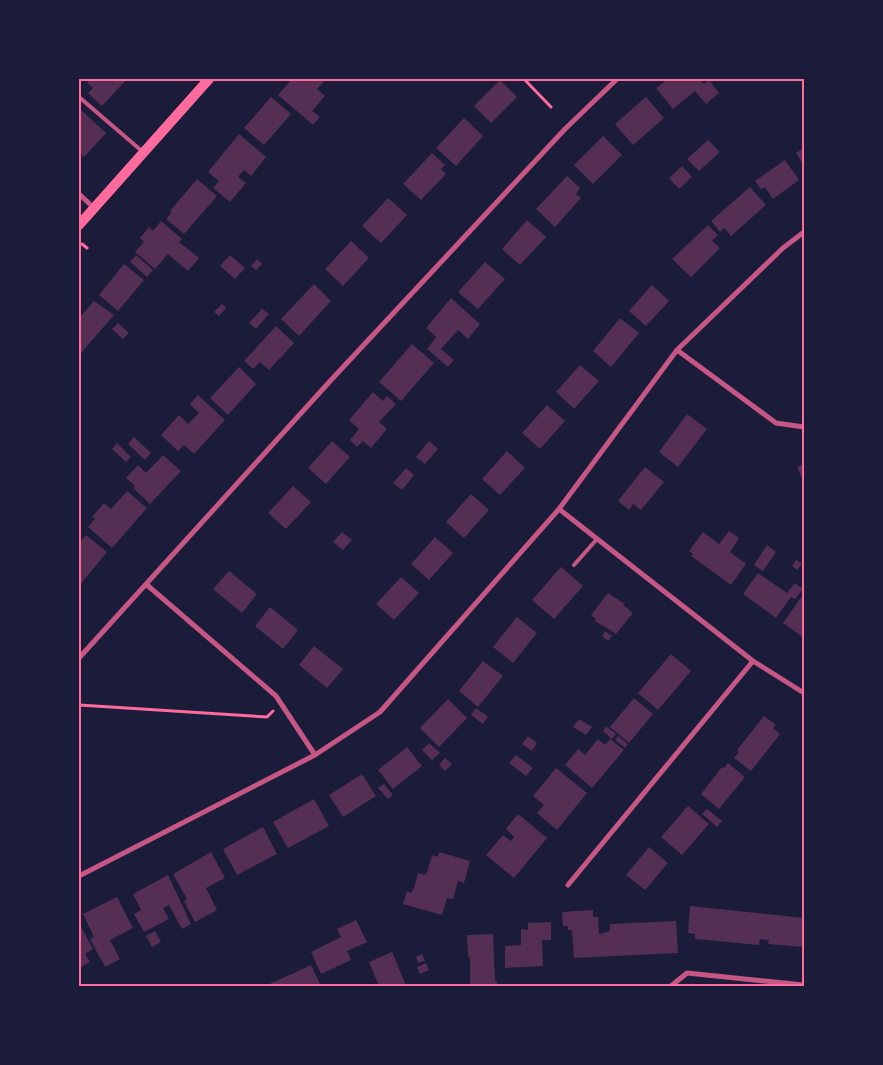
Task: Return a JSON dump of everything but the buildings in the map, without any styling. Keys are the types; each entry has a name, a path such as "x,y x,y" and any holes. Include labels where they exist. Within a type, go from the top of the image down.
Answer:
{"main road":[{"path":"79,225 209,79"}],"street":[{"path":"79,658 332,379 565,129 617,79"},
{"path":"79,194 94,208"},
{"path":"79,876 315,755 380,712 559,509 677,350 783,248 804,232"},
{"path":"677,350 776,422 804,427"},
{"path":"559,509 753,661 804,693"},
{"path":"147,585 282,703 315,755"},
{"path":"568,885 753,661"},
{"path":"671,986 687,973 804,985"}],"lane":[{"path":"79,97 143,152"},
{"path":"574,565 597,539"}],"path":[{"path":"524,79 551,107"},
{"path":"82,244 87,248"},
{"path":"79,705 267,717 282,703"}]}
